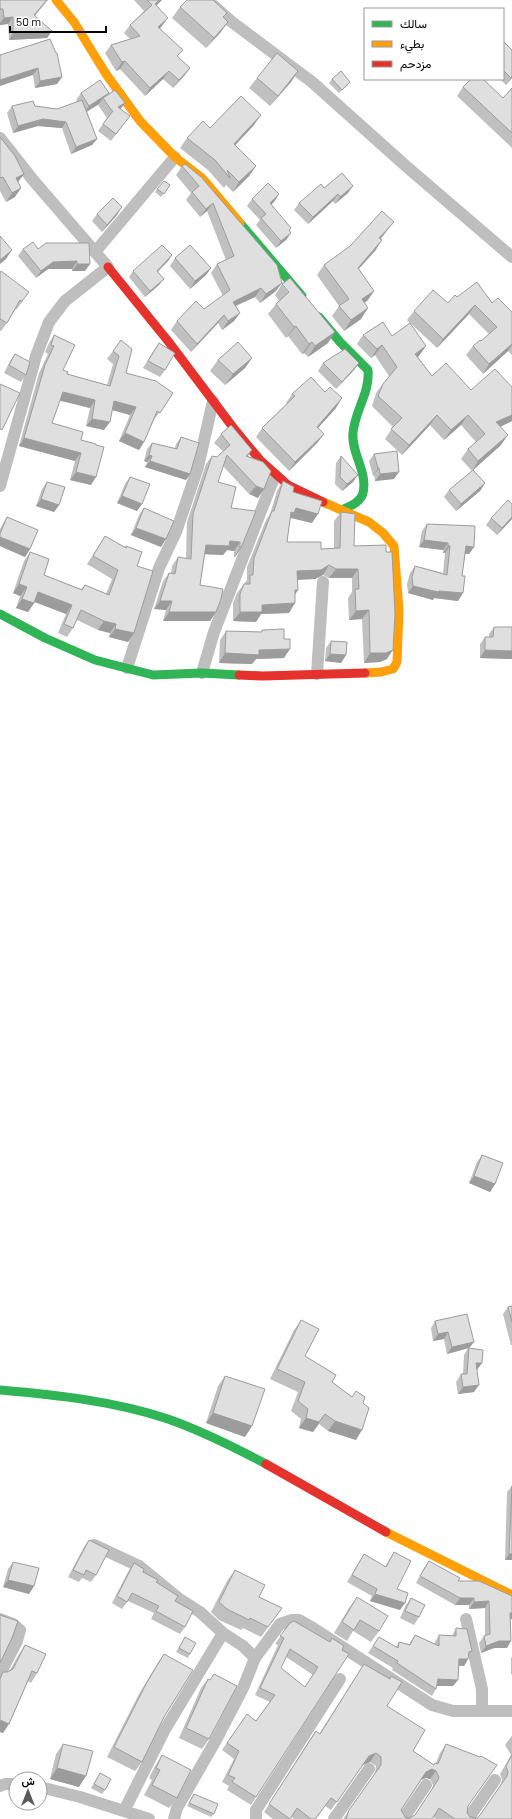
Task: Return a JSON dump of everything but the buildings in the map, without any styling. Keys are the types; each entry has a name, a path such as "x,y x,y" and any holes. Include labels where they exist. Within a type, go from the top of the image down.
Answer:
{"street":[{"path":"56,0 74,22 106,74 140,121 175,157 202,178 340,342 368,370 368,385 355,419 353,434 364,485 363,495 356,503 342,510"},
{"path":"206,0 232,22 312,82 407,167 512,257"},
{"path":"0,138 33,180 96,252 176,351 213,401 275,475 320,502 357,515 389,539 394,546 399,610 397,662 393,669 381,672 263,676 202,673 152,675 95,660 45,638 0,614"},
{"path":"96,252 175,157"},
{"path":"0,486 36,356 49,322 65,302 108,267"},
{"path":"127,668 159,568 176,532 198,467 213,401"},
{"path":"202,673 214,632 275,475"},
{"path":"317,674 323,582"},
{"path":"0,1390 60,1395 106,1402 191,1428 253,1457 363,1519 512,1595"},
{"path":"90,1543 139,1566 178,1598 200,1612 223,1633 243,1646 255,1658"},
{"path":"0,1619 13,1624 20,1630 17,1641 0,1674"},
{"path":"466,1619 482,1689 482,1711"},
{"path":"174,1819 177,1808 243,1688 255,1658 280,1624 292,1620 299,1620 432,1705 453,1711 512,1711"},
{"path":"124,1811 164,1731 223,1633"},
{"path":"256,1819 256,1810 340,1679"},
{"path":"334,1819 369,1769"},
{"path":"468,1819 495,1780"},
{"path":"403,1819 426,1785"},
{"path":"48,1789 149,1819"}],"traffic: fast":[{"path":"240,223 302,296"},
{"path":"319,317 340,342 368,370 367,386 356,417 353,433 354,448 362,470 364,485 363,493 358,501 342,510"},
{"path":"0,614 45,638 95,660 153,675 202,673 239,675"},
{"path":"0,1390 43,1394 106,1403 148,1413 206,1434 266,1464"}],"traffic: slow":[{"path":"56,0 74,22 106,74 140,121 175,157 202,178 240,223"},
{"path":"323,502 369,522 383,533 394,546 399,610 397,662 393,669 381,672 365,673"},
{"path":"386,1532 512,1595"}],"traffic: jam":[{"path":"108,267 168,341 235,430 260,460 288,485 323,502"},
{"path":"239,675 263,676 365,673"},
{"path":"266,1464 386,1532"}]}
